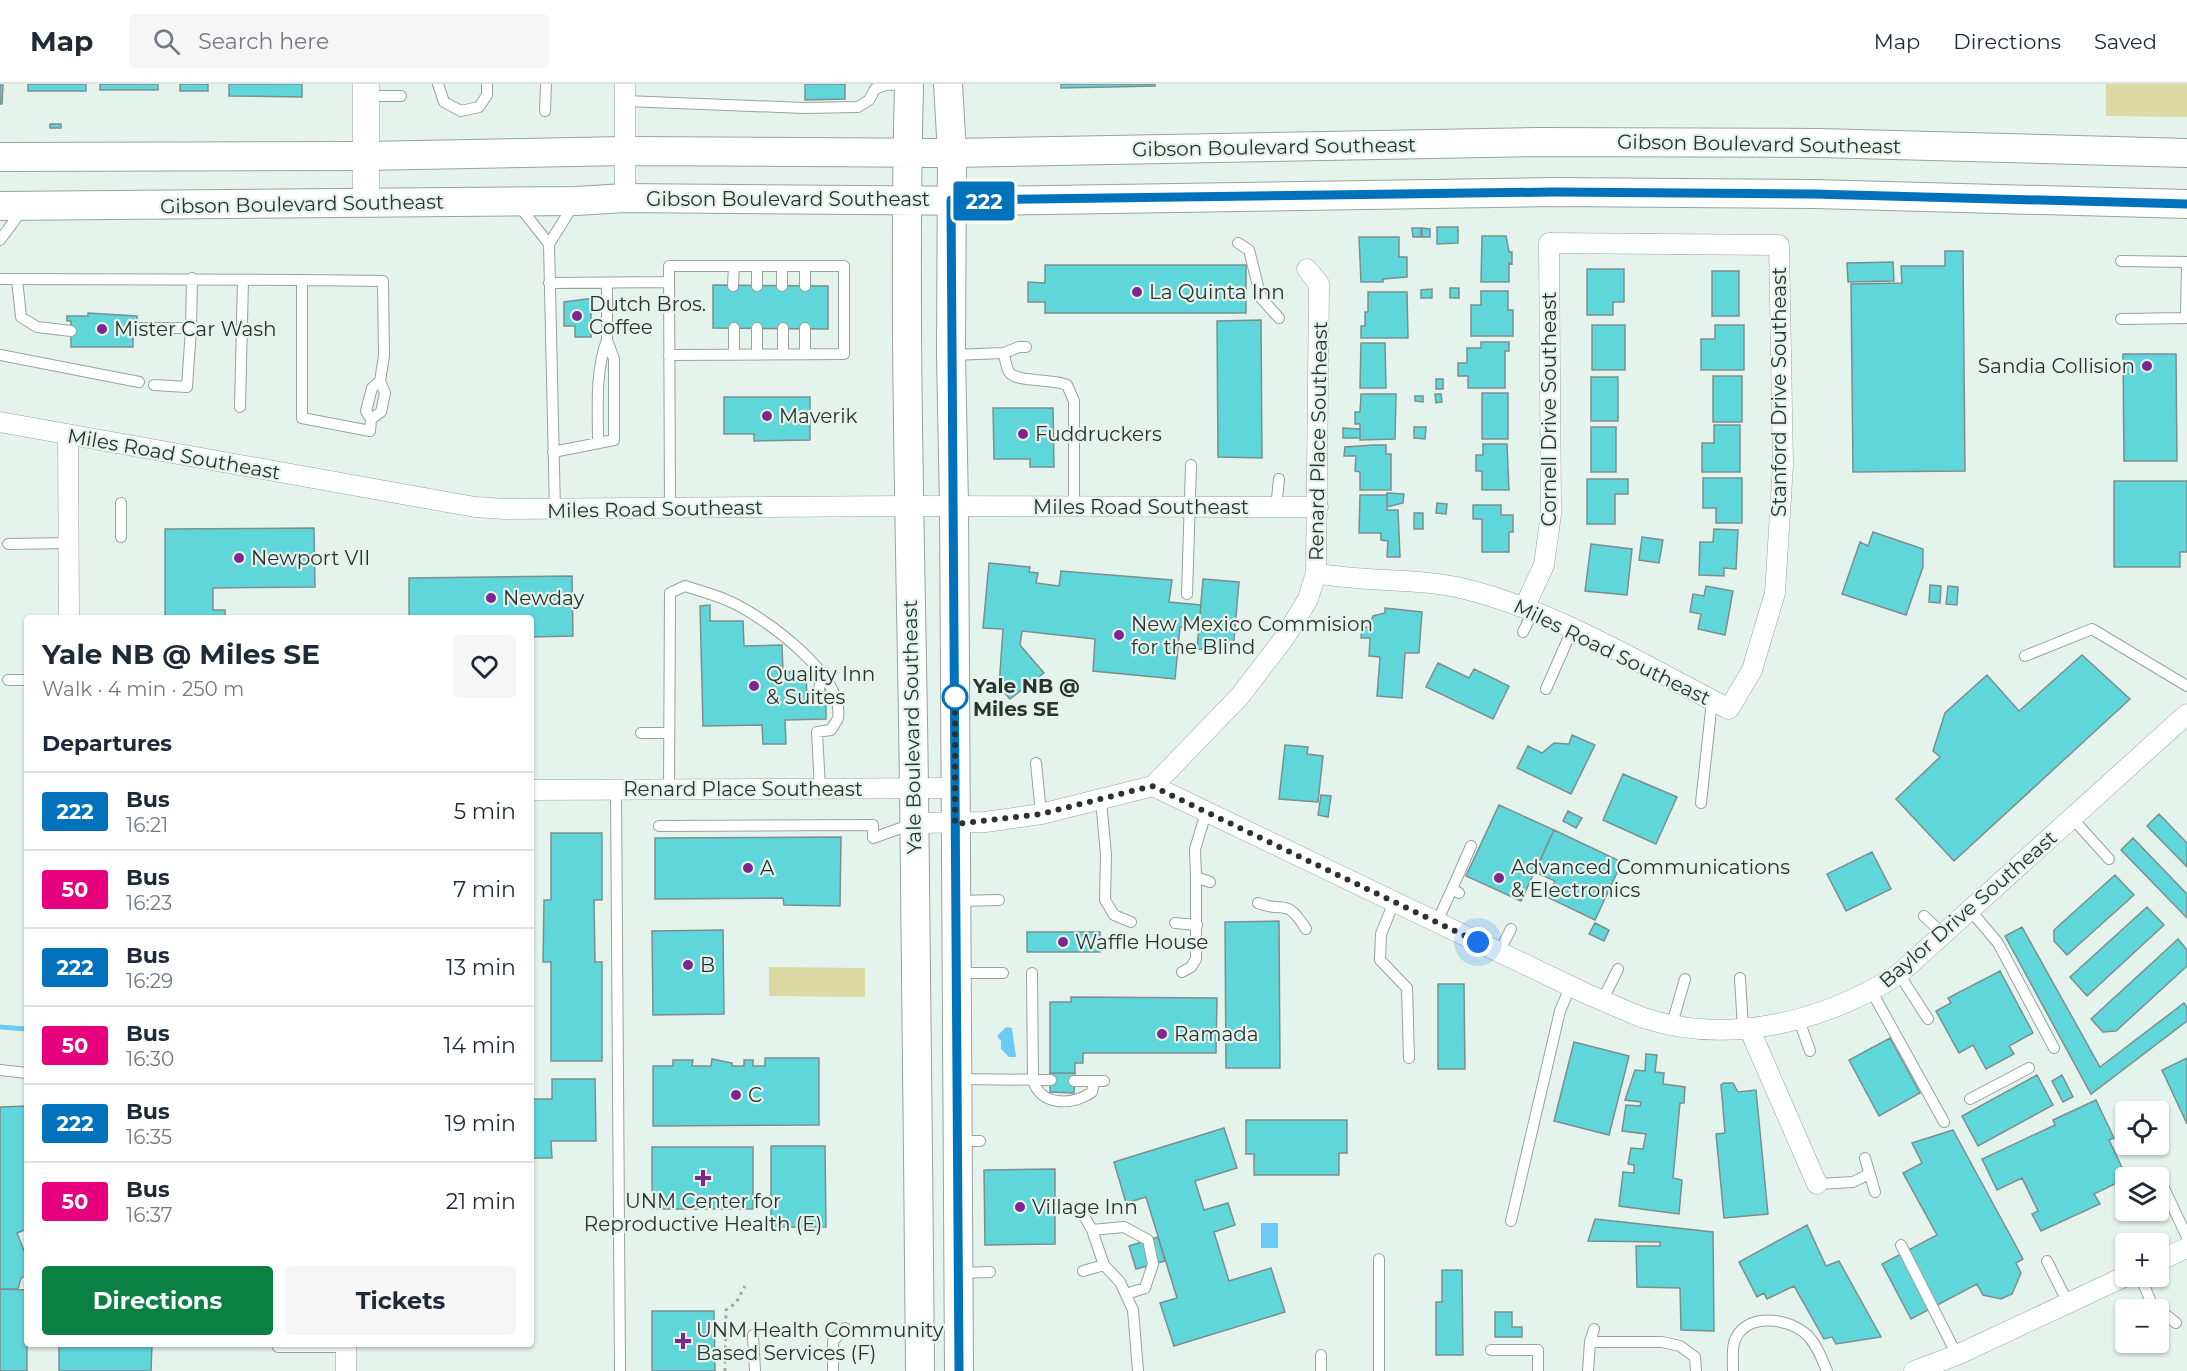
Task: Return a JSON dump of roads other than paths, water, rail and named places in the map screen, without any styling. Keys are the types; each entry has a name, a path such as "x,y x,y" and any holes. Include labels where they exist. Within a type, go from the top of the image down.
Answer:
{"main road":[{"name":"Yale Boulevard Southeast","path":"908,84 907,506 914,788 920,1371"},
{"name":"Yale Boulevard Southeast","path":"948,84 952,153 951,355 958,1079 969,1141 958,1272 959,1371"},
{"name":"Gibson Boulevard Southeast","path":"0,157 365,156 625,151 952,153 1536,142 1819,143 2187,153"},
{"name":"Gibson Boulevard Southeast","path":"12,207 576,201 625,198 951,200 1566,192 1814,194 2187,204"}],"street":[{"path":"366,90 366,202"},
{"path":"625,93 625,198"},
{"name":"Stanford Drive Southeast","path":"1549,243 1779,244 1783,465 1775,593 1752,670 1721,705"},
{"name":"Cornell Drive Southeast","path":"1530,608 1544,565 1551,514 1549,243"},
{"name":"Renard Place Southeast","path":"1152,786 1240,696 1285,637 1308,599 1316,573 1319,284 1307,269"},
{"name":"Miles Road Southeast","path":"0,422 475,507 555,511 907,506 1318,507"},
{"path":"68,435 69,615"},
{"name":"Miles Road Southeast","path":"1316,573 1347,580 1399,581 1463,588 1530,608 1721,705"},
{"name":"Baylor Drive Southeast","path":"1152,786 1602,1001 1645,1018 1672,1024 1699,1028 1746,1028 1799,1020 1872,992 1899,974 2187,714"},
{"path":"914,823 955,824 1041,814 1152,786"},
{"name":"Renard Place Southeast","path":"534,790 956,788"},
{"path":"1746,1028 1817,1184"},
{"path":"2169,1256 2187,1248"},
{"path":"1914,1371 1950,1362 2115,1281"},
{"path":"346,1347 346,1371"}],"lane":[{"path":"438,84 444,102 461,111 479,108 487,95 487,84"},
{"path":"545,111 546,84"},
{"path":"625,93 804,108 858,107 869,100 875,89 885,85 908,84"},
{"path":"366,90 400,96"},
{"path":"514,201 549,244"},
{"path":"555,511 549,244 576,201"},
{"path":"0,240 12,207"},
{"path":"1239,243 1250,250 1261,298 1279,318"},
{"path":"2121,261 2187,262 2187,318 2121,319"},
{"path":"733,286 734,266"},
{"path":"757,266 757,286"},
{"path":"782,266 782,286"},
{"path":"805,266 805,286"},
{"path":"669,355 844,354 844,266 669,267 669,355 670,509"},
{"path":"154,385 187,387 192,278"},
{"path":"0,279 192,278 383,281 384,356 380,381 372,388 366,411 371,419 370,431 302,418 302,280"},
{"path":"17,279 21,317 37,327 71,331"},
{"path":"240,407 243,280"},
{"path":"549,283 669,282"},
{"path":"553,452 598,441 614,440 614,359 607,340 607,283"},
{"path":"134,328 191,328"},
{"path":"734,328 734,355"},
{"path":"757,328 757,355"},
{"path":"783,328 783,354"},
{"path":"805,328 805,354"},
{"path":"951,355 1004,353 1019,347 1026,347"},
{"path":"1004,353 1008,371 1016,378 1056,380 1067,385 1074,401 1074,507"},
{"path":"0,356 139,382"},
{"path":"1187,594 1191,465"},
{"path":"1276,508 1280,479"},
{"path":"120,503 121,537"},
{"path":"8,544 69,543"},
{"path":"669,790 670,593 686,586 730,601 785,635 814,665 832,690 838,717 831,730 817,732"},
{"path":"1523,632 1530,608"},
{"path":"2025,656 2092,629 2187,686"},
{"path":"1546,689 1572,630"},
{"path":"816,701 822,677"},
{"path":"8,680 24,680"},
{"path":"1701,803 1721,705"},
{"path":"817,719 820,789"},
{"path":"641,733 669,733"},
{"path":"1036,763 1041,814"},
{"path":"616,790 620,1371"},
{"path":"1101,800 1106,855 1106,900 1114,915 1131,922"},
{"path":"1182,972 1191,968 1196,958 1195,849 1206,813"},
{"path":"2072,818 2109,859"},
{"path":"659,826 873,825 873,838 914,823"},
{"path":"1437,922 1455,891 1471,846"},
{"path":"1196,877 1210,882"},
{"path":"956,901 999,900"},
{"path":"1394,902 1381,934 1380,960 1407,988 1409,1058"},
{"path":"1258,903 1265,906 1286,906 1294,911 1306,929"},
{"path":"1970,910 1998,943 2054,1048"},
{"path":"1924,916 1943,934"},
{"path":"1175,923 1197,925"},
{"path":"1499,952 1511,929"},
{"path":"1602,1001 1617,969"},
{"path":"957,973 1003,973"},
{"path":"1032,973 1036,1092 1047,1101 1081,1100 1092,1092 1099,1081 1074,1081"},
{"path":"1899,974 1928,1019"},
{"path":"1740,978 1746,1028"},
{"path":"1672,1024 1685,979"},
{"path":"1511,1221 1560,1011 1570,987"},
{"path":"1872,992 1944,1122"},
{"path":"1799,1020 1810,1051"},
{"path":"1970,1099 2029,1068"},
{"path":"0,1070 24,1072"},
{"path":"958,1079 1051,1080"},
{"path":"1865,1158 1875,1192"},
{"path":"1817,1184 1853,1182 1869,1173"},
{"path":"2169,1199 2187,1237"},
{"path":"1084,1216 1092,1230 1104,1265 1120,1282 1133,1310 1138,1371"},
{"path":"1092,1230 1124,1227 1148,1240 1153,1264 1145,1288 1126,1294"},
{"path":"1901,1245 1950,1362"},
{"path":"1379,1259 1379,1371"},
{"path":"2047,1261 2068,1303"},
{"path":"1083,1271 1104,1265"},
{"path":"958,1272 990,1272"},
{"path":"2169,1319 2176,1323"},
{"path":"1733,1371 1734,1343 1740,1332 1751,1322 1773,1320 1795,1325 1808,1336 1827,1371"},
{"path":"833,1371 833,1341 845,1328"},
{"path":"1588,1371 1590,1342 1594,1329"},
{"path":"753,1335 755,1371"},
{"path":"1590,1342 1662,1342 1680,1346 1695,1357 1696,1371"},
{"path":"1491,1350 1538,1350 1538,1371"},
{"path":"1321,1355 1321,1371"}],"water":[{"path":"1006,1027 1012,1028 1016,1057 1009,1057 1001,1049 1001,1041 997,1036"},
{"path":"1261,1223 1278,1223 1278,1248 1261,1248"}],"waterway":[{"path":"0,1027 24,1029"}],"place":[{"name":"La Quinta Inn","path":"1137,292"},
{"name":"Dutch Bros. Coffee","path":"577,316"},
{"name":"Mister Car Wash","path":"102,329"},
{"name":"Sandia Collision","path":"2147,366"},
{"name":"Maverik","path":"767,416"},
{"name":"Fuddruckers","path":"1023,434"},
{"name":"Newport VII","path":"239,558"},
{"name":"Newday","path":"491,598"},
{"name":"New Mexico Commision for the Blind","path":"1119,635"},
{"name":"Quality Inn & Suites","path":"754,686"},
{"name":"Yale NB @ Miles SE","path":"955,697"},
{"name":"A","path":"748,868"},
{"name":"Advanced Communications & Electronics","path":"1499,878"},
{"name":"Waffle House","path":"1063,942"},
{"name":"B","path":"688,965"},
{"name":"Ramada","path":"1162,1034"},
{"name":"C","path":"736,1095"},
{"name":"UNM Center for Reproductive Health (E)","path":"703,1178"},
{"name":"Village Inn","path":"1020,1207"},
{"name":"UNM Health Community Based Services (F)","path":"683,1341"}]}
